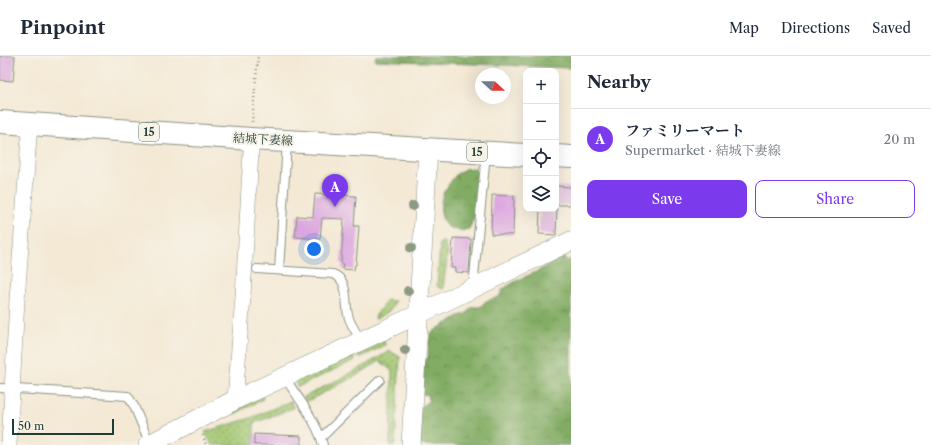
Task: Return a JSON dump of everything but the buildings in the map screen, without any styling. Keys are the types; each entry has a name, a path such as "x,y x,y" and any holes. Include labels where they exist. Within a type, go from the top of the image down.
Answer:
{"main road":[{"name":"結城下妻線","path":"0,122 251,139 523,155"},
{"path":"559,156 571,157"}],"street":[{"path":"9,445 6,389 30,124"},
{"path":"235,400 243,296 251,139"},
{"path":"411,445 428,149"},
{"path":"149,444 235,400 571,241"}],"lane":[{"path":"279,270 287,141"},
{"path":"473,288 486,152"},
{"path":"257,269 336,275 340,278 344,287 348,317 361,340"},
{"path":"284,377 312,419 322,441 380,380"},
{"path":"6,389 128,396 134,406 149,444"}],"path":[{"path":"251,139 258,56"}],"green space":[{"path":"376,56 571,56 571,68 375,60"},
{"path":"473,168 480,170 481,174 477,214 470,228 456,230 445,224 441,215 443,194 458,173 464,169"},
{"path":"445,242 445,247 448,251 443,289 437,286 440,243"},
{"path":"562,257 567,261 571,259 571,445 416,445 421,406 428,402 429,395 422,394 424,361 428,358 429,339 431,334 459,316 466,314 472,307 480,307 486,301 499,297 503,289 516,281 542,269 554,260"},
{"path":"387,300 395,301 390,310 375,319 378,311"},
{"path":"382,338 386,345 359,358 356,351"},
{"path":"390,351 400,357 395,445 390,445 392,371 380,361 306,402 304,397"},
{"path":"351,353 355,360 298,387 294,380"},
{"path":"262,395 263,399 234,414 232,410"},
{"path":"291,401 293,408 254,423 254,445 212,445 205,432 251,418"}],"place":[{"name":"ファミリーマート","path":"335,207"}]}
